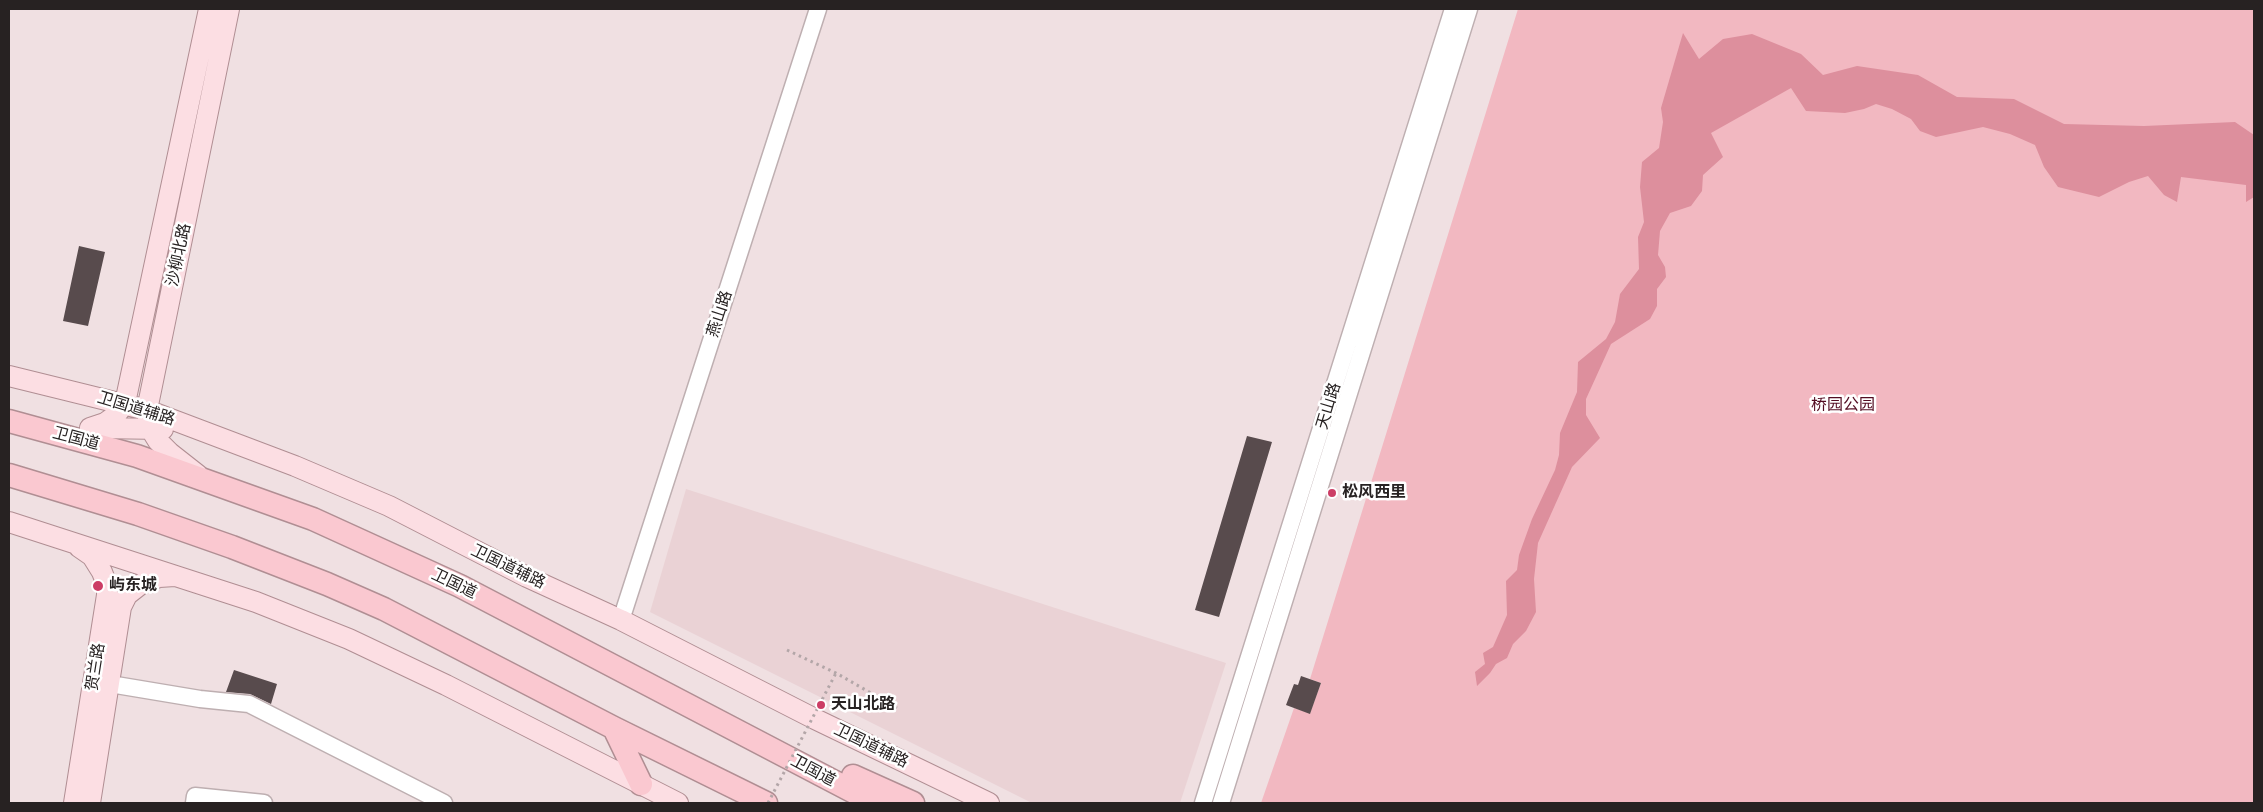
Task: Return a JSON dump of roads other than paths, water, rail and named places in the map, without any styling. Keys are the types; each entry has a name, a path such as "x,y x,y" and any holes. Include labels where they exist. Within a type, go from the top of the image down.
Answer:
{"highway":[{"name":"卫国道","path":"9,421 137,456 314,519 460,586 875,803"},
{"path":"9,474 138,514 327,584 384,609 451,642 614,728 767,803"},
{"path":"645,683 913,803"},
{"path":"614,728 641,784"},
{"path":"614,728 746,803"}],"main road":[{"name":"沙柳北路","path":"126,403 209,9"},
{"name":"沙柳北路","path":"149,419 229,9"},
{"name":"卫国道辅路","path":"9,376 126,403 149,419 209,434 295,466 389,506 527,577 621,620 815,719 990,803"},
{"path":"90,428 104,423 115,416 126,403"},
{"path":"35,428 90,428 149,419 158,441 170,454 204,479"},
{"path":"9,522 181,576 256,602 349,639 446,684 678,803"},
{"name":"贺兰路","path":"73,543 92,556 102,572 107,586 101,682 90,803"},
{"name":"贺兰路","path":"74,803 101,682 127,595 133,589 149,580 159,577 181,576"}],"street":[{"name":"燕山路","path":"621,620 818,9"},
{"name":"天山路","path":"1203,803 1453,9"},
{"name":"天山路","path":"1221,803 1468,9"},
{"path":"101,682 200,699 249,704 444,803"},
{"path":"194,803 195,796 264,803"}],"place":[{"name":"松风西里","path":"1332,493"},
{"name":"屿东城","path":"98,586"},
{"name":"天山北路","path":"821,705"}],"park label":[{"name":"桥园公园","path":"1843,406"}]}
